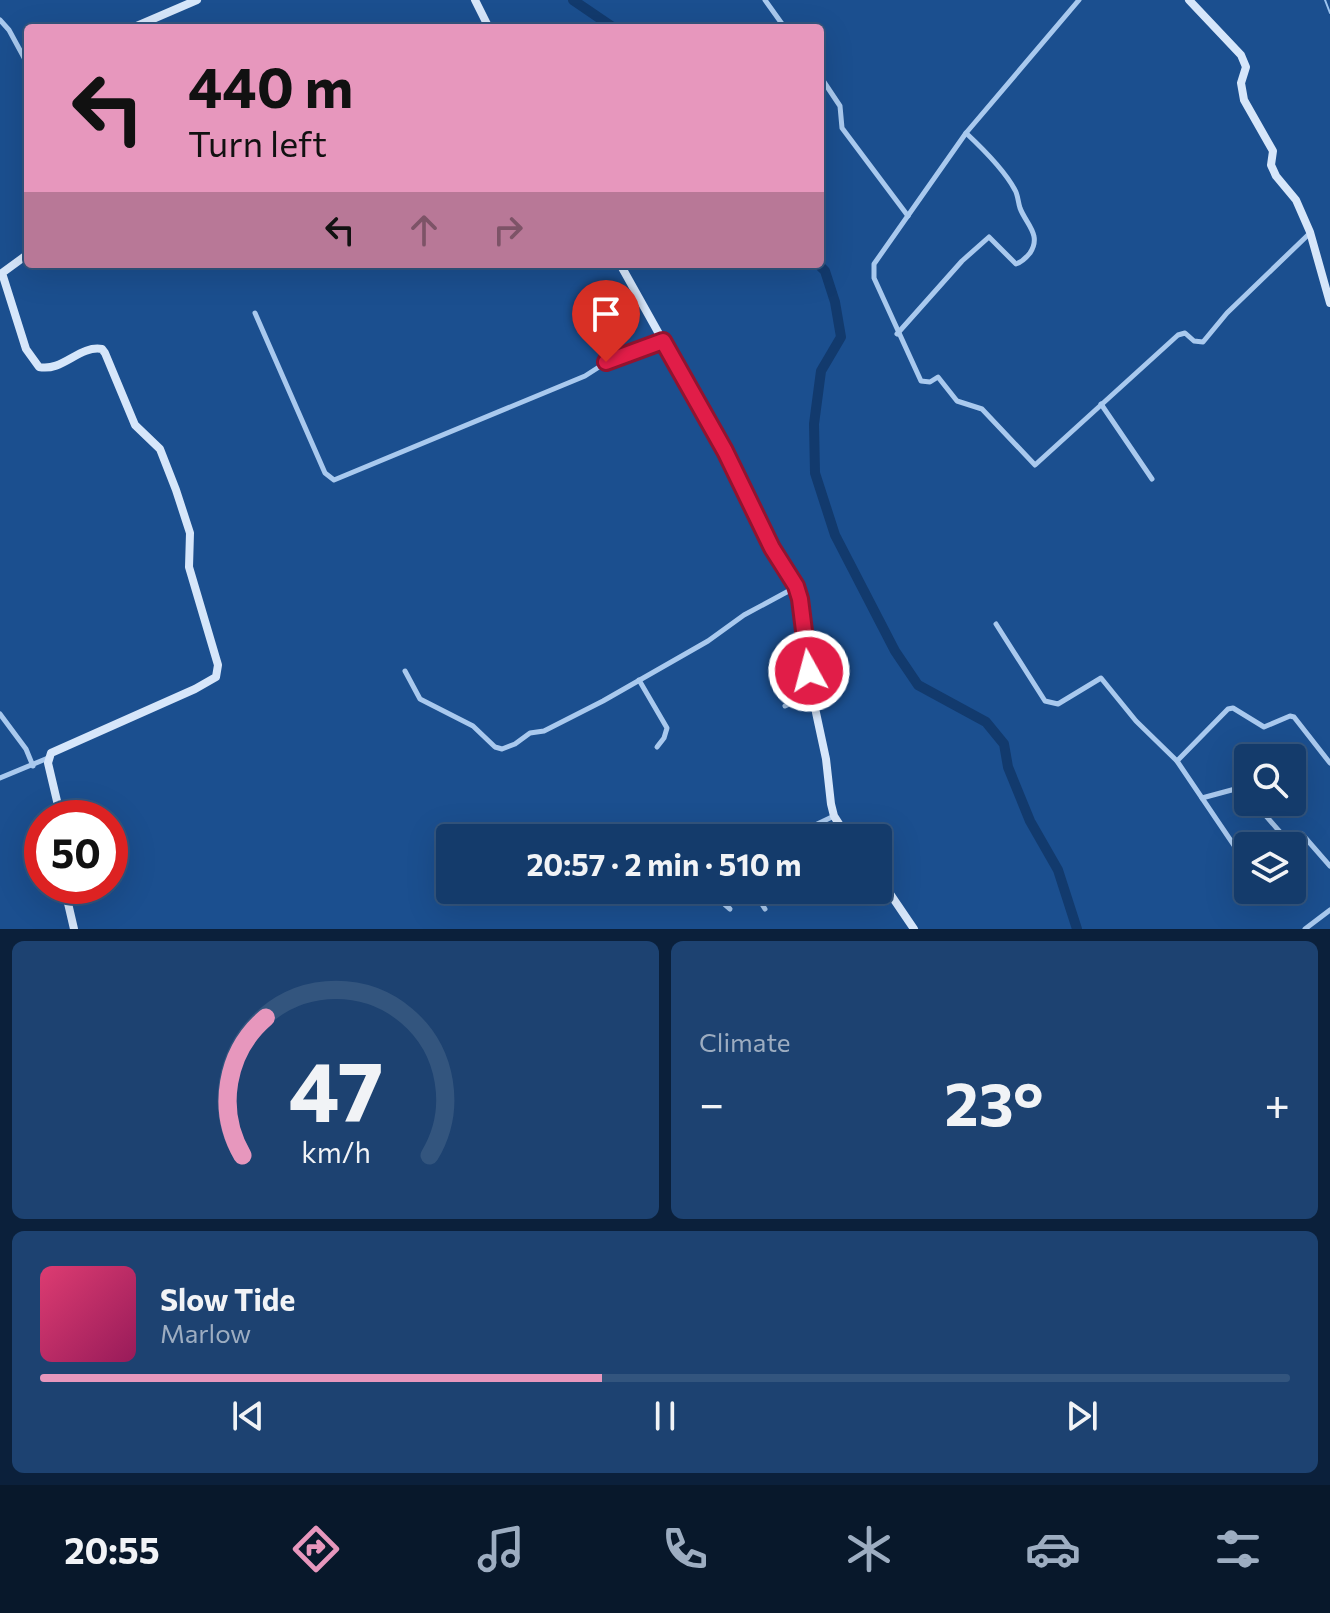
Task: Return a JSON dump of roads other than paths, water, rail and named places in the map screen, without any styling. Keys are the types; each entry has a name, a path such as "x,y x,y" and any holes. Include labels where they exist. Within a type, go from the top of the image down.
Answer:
{"main road":[{"path":"141,24 197,0"},
{"path":"475,0 487,24"},
{"path":"1189,0 1241,55 1246,67 1241,83 1244,100 1273,151 1271,165 1276,176 1296,200 1310,232 1330,303"},
{"path":"24,257 2,273 3,293 33,361 47,369 93,348 102,349 135,425 163,454 190,533 189,567 218,665 216,677 195,689 55,750 48,758 57,800"},
{"path":"622,268 725,451 772,548 796,586 834,816 839,824"},
{"path":"892,897 914,929"},
{"path":"68,904 74,929"}],"street":[{"path":"765,0 782,24"},
{"path":"1079,0 966,133 874,264 874,278 921,381 930,382 938,377 957,401 982,409 1035,465 1178,335 1185,333 1194,341 1203,342 1227,313 1310,232"},
{"path":"0,20 9,30 24,60"},
{"path":"824,82 840,106 842,128 908,216"},
{"path":"897,334 962,261 989,237 1016,264 1031,252 1035,242 1034,233 1020,210 1015,190 966,133"},
{"path":"255,313 325,473 334,480 585,376 613,358 663,341"},
{"path":"1101,404 1152,479"},
{"path":"405,671 420,699 473,726 495,747 502,749 530,733 544,731 639,680 796,586"},
{"path":"996,624 1045,701 1058,704 1101,678 1136,721 1177,761 1234,845"},
{"path":"639,680 667,728 657,747"},
{"path":"785,706 812,694"},
{"path":"1177,761 1228,709 1233,708 1264,727 1294,717 1330,763"},
{"path":"0,714 26,749 33,766"},
{"path":"0,778 48,758"},
{"path":"1202,798 1234,789"},
{"path":"817,824 834,816"},
{"path":"1266,816 1280,832"},
{"path":"1306,836 1330,866"},
{"path":"724,904 730,909"},
{"path":"762,904 765,909"},
{"path":"1305,929 1330,910"}],"waterway":[{"path":"573,0 608,24"},
{"path":"1325,0 1330,13"},
{"path":"822,268 835,302 841,337 821,371 814,424 815,473 835,535 895,651 918,685 986,722 1004,744 1008,767 1030,821 1058,870 1077,929"}]}
